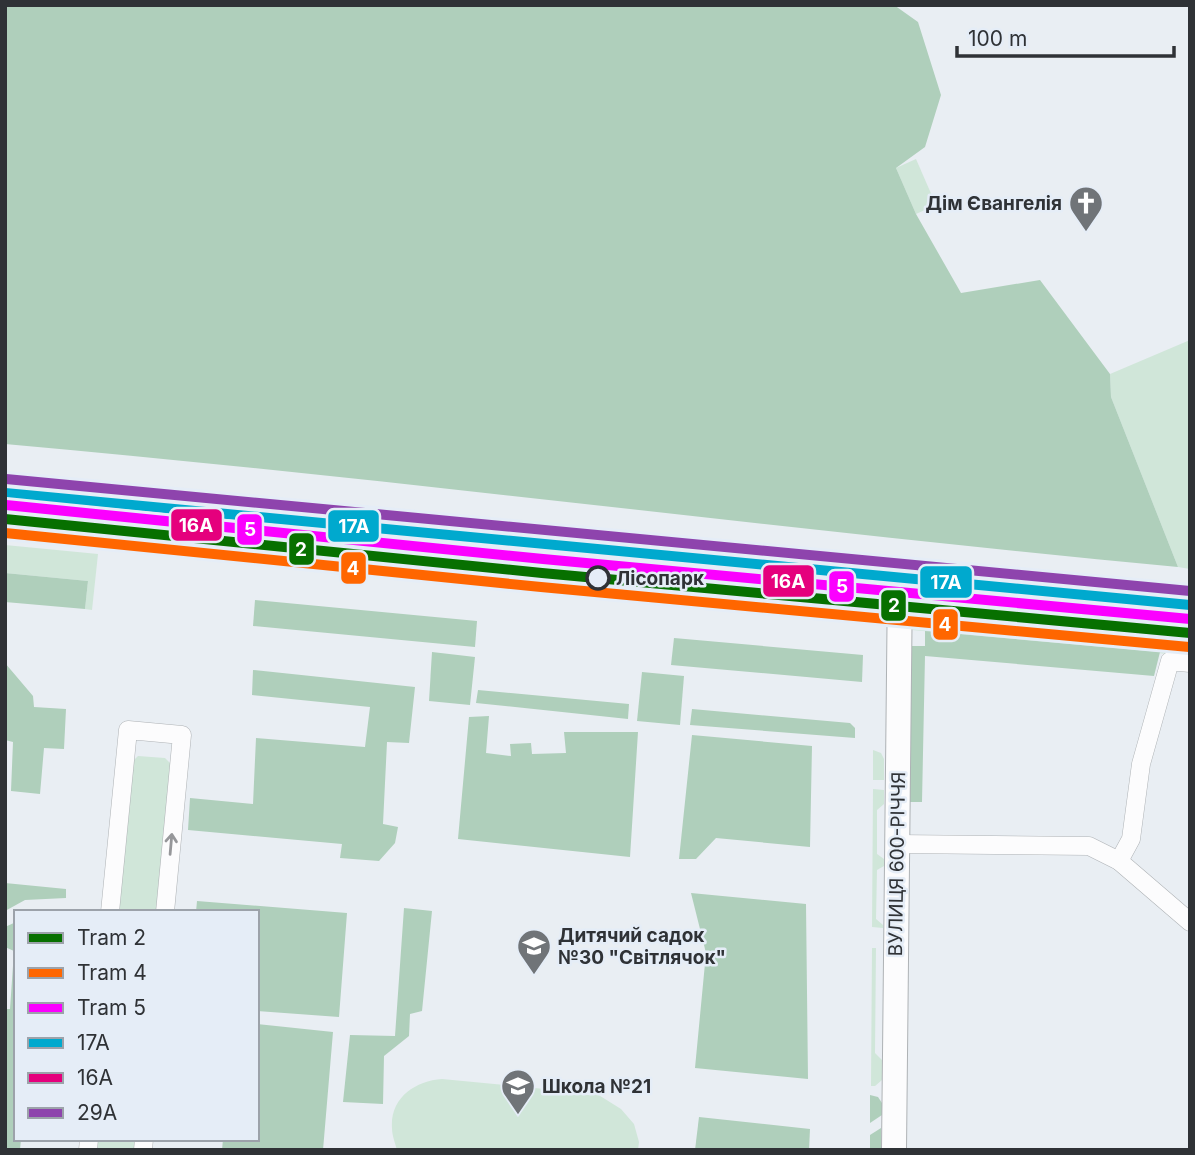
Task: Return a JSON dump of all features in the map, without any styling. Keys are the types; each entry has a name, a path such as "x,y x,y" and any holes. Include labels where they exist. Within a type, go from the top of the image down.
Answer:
{"main road":[{"path":"5,494 1190,605"},
{"name":"ВУЛИЦЯ 600-РІЧЧЯ","path":"894,1150 900,578"}],"street":[{"path":"1119,861 1131,839 1141,764 1170,661 1190,663"},
{"path":"110,910 128,730 182,735 165,910"},
{"path":"897,845 1089,846 1119,861 1190,922"}],"green space":[{"path":"5,5 894,5 918,22 941,95 925,147 896,168 916,214 961,293 1040,280 1110,374 1111,397 1178,567 5,444"},
{"path":"916,159 936,205 916,214 896,168"},
{"path":"1190,340 1190,569 1178,567 1111,397 1110,374"},
{"path":"5,511 476,561 474,582 5,539"},
{"path":"5,545 98,554 92,610 85,609 88,581 5,573"},
{"path":"5,573 88,581 85,609 5,602"},
{"path":"678,580 878,598 876,618 635,595 636,585 677,589"},
{"path":"255,600 477,621 475,647 253,626"},
{"path":"913,601 1190,627 1190,656 912,630"},
{"path":"925,631 1160,652 1154,676 925,656 922,802 908,802 912,646 925,646"},
{"path":"674,638 863,655 862,682 671,665"},
{"path":"432,652 475,657 470,705 429,701"},
{"path":"5,663 33,696 34,707 66,709 64,749 44,748 40,794 11,791 13,742 5,740"},
{"path":"253,670 415,687 409,743 387,742 383,824 398,827 395,843 379,861 340,858 342,844 188,830 190,798 253,804 256,738 365,747 370,707 252,695"},
{"path":"642,672 684,676 680,725 637,721"},
{"path":"478,690 629,704 628,719 476,703"},
{"path":"692,709 850,723 855,728 855,738 690,725"},
{"path":"489,716 486,753 511,756 510,744 531,743 532,754 566,753 564,732 638,732 630,857 458,839 469,717"},
{"path":"692,735 812,746 810,847 716,838 696,859 679,859"},
{"path":"873,750 881,753 884,759 884,780 873,780"},
{"path":"138,756 165,758 171,764 157,910 117,910 131,763"},
{"path":"873,789 884,790 884,804 877,810 877,854 884,859 884,866 877,870 876,919 883,928 872,927"},
{"path":"5,883 66,889 66,898 25,900 5,911"},
{"path":"691,893 806,904 808,1079 695,1068 706,953"},
{"path":"197,901 347,913 339,1017 259,1011 259,910 196,910"},
{"path":"404,908 432,911 422,1011 410,1014 409,1036 384,1056 383,1104 343,1102 350,1035 395,1036"},
{"path":"14,923 14,951 5,947 5,927"},
{"path":"872,948 876,948 875,1053 882,1060 882,1080 875,1086 871,1086"},
{"path":"14,951 14,1141 21,1141 20,1150 5,1150 5,1009 10,1009"},
{"path":"259,1024 333,1032 323,1150 222,1150 223,1141 259,1141"},
{"name":"Школа №21","path":"442,1079 597,1094 621,1109 634,1124 639,1142 638,1150 397,1150 392,1133 392,1117 400,1100 414,1087"},
{"path":"870,1095 878,1097 882,1103 882,1115 870,1123"},
{"path":"699,1117 810,1129 809,1150 695,1150"},
{"path":"881,1128 881,1150 870,1150 870,1135"},
{"path":"96,1141 136,1141 135,1150 95,1150"}],"tram line":[{"name":"5","path":"6,505 543,559 1190,619"},
{"name":"2","path":"5,519 542,573 1190,633"},
{"name":"4","path":"5,533 541,587 1189,647"}],"transit line":[{"name":"29А","path":"6,479 1190,591"},
{"name":"17А","path":"5,493 1190,605"},
{"name":"16А","path":"5,507 1189,619"}],"place":[{"name":"Дім Євангелія","path":"1086,233"},
{"name":"Лісопарк","path":"598,578"},
{"name":"Дитячий садок №30 \"Світлячок\"","path":"534,976"},
{"name":"Школа №21","path":"518,1116"}]}
